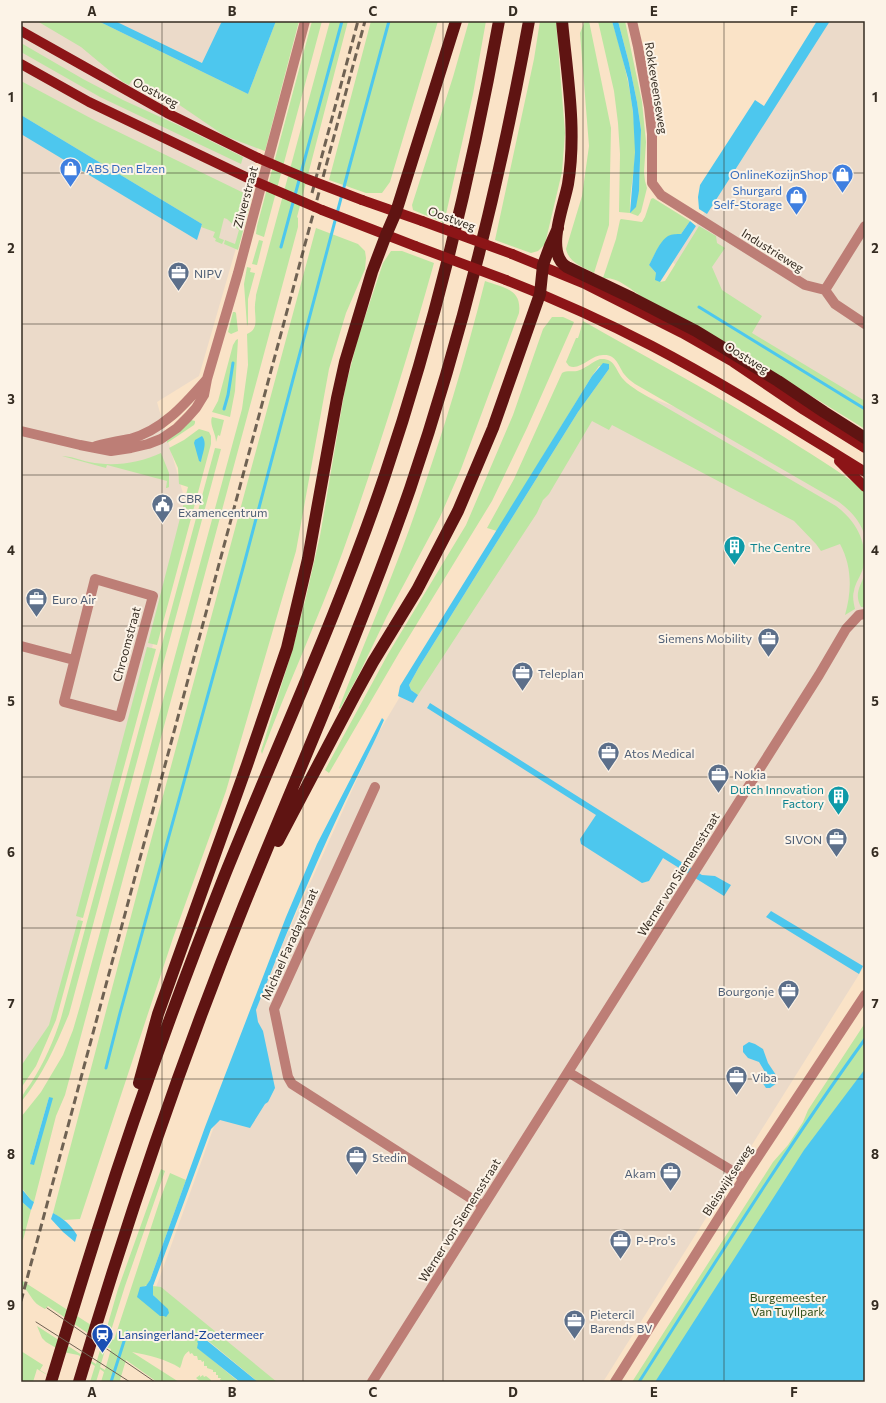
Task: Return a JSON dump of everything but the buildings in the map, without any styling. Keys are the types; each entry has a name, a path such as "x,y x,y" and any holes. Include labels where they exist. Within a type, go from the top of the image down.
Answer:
{"highway":[{"path":"51,1382 100,1221 158,1014 287,648 308,559 337,398 345,362 360,310 386,235 396,212 456,21"},
{"path":"100,1221 150,1073 193,957 251,811 334,614 386,473 443,282 471,165 499,21"},
{"path":"79,1382 111,1276 151,1154 192,1039 244,905 367,606 426,440 452,355 488,220 509,125 529,21"},
{"path":"562,21 572,138 570,173 556,243 556,253 560,260 564,265 632,298 707,338 778,381 865,438"},
{"path":"244,905 359,687 417,590 448,533 493,428 540,294 543,266 558,228"}],"main road":[{"name":"Oostweg","path":"21,31 167,113 258,158 362,200 543,266 619,300 733,362 804,410 865,448"},
{"path":"21,64 89,102 252,180 386,235 506,280 609,324 674,358 733,392 865,472"},
{"path":"826,448 865,487"}],"street":[{"name":"Zilverstraat","path":"21,431 92,447 131,438 160,426 176,413 207,379 238,273 305,21"},
{"name":"Rokkeveenseweg","path":"632,21 649,107 652,134 652,183 661,194 709,225"},
{"name":"Industrieweg","path":"709,225 806,285 825,290"},
{"path":"865,226 825,290 835,304 865,324"},
{"name":"Chroomstraat","path":"95,579 153,596 120,717 64,702 74,660 95,579"},
{"name":"Werner von Siemensstraat","path":"372,1382 698,868 819,675 846,629 862,615"},
{"path":"21,646 74,660"},
{"name":"Michael Faradaystraat","path":"375,787 274,1009 288,1077 292,1084 483,1206"},
{"name":"Bleiswijkseweg","path":"615,1382 744,1178 865,995"},
{"path":"568,1072 744,1178"}],"shaded area":[{"path":"21,21 289,21 262,125 245,217 199,376 157,402 188,511 75,942 49,1029 21,1072"},
{"path":"826,21 865,21 865,411 714,314 673,262"},
{"path":"596,370 627,389 721,424 865,514 865,965 603,1382 266,1382 154,1293 257,1007 279,952 376,737"}],"green space":[{"path":"37,21 98,21 248,94 276,21 299,21 265,151 225,136 178,104 132,80 129,85 123,82 81,47"},
{"path":"312,21 322,21 264,237 256,234 257,226"},
{"path":"330,21 348,21 297,217 298,227 65,1095 56,1116 34,1202 21,1187 21,1117 41,1092 63,1055 73,1030 80,1006 242,409 248,365 247,334 254,329 256,322 256,295","holes":["49,1097 31,1164 30,1164"]},
{"path":"371,21 438,21 390,182 382,193 366,193 329,180"},
{"path":"469,21 486,21 473,94 444,223 413,210 412,205 453,77"},
{"path":"540,21 556,21 565,133 562,172 545,244 538,251 531,253 495,240 534,59"},
{"path":"585,21 589,21 611,128 609,225 594,273 573,261 566,249 582,196 589,146 580,33"},
{"path":"598,21 612,21 632,102 635,151 630,198 630,213 619,212 620,154 618,123 614,91"},
{"path":"618,21 625,21 642,102 646,142 644,172 647,188 641,212 638,216 630,213 639,191 641,130 629,63"},
{"path":"21,43 123,100 243,157 241,164 100,97 21,52"},
{"path":"21,81 96,121 252,197 238,250 224,244 225,240 235,244 239,230 227,219 224,218 219,238 224,240 222,244 215,241 216,239 213,237 215,232 201,227 202,224 21,115"},
{"path":"653,198 690,221 681,234 669,237 661,245 649,265 656,273 660,282 665,281 699,226 716,236 717,243 725,248 712,267 722,290 762,316 752,333 865,401 865,429 771,371 644,298 620,282 609,278 603,278 616,239 620,220 642,222 651,199"},
{"path":"316,228 358,244 365,251 366,258 365,269 346,313 329,369 296,551 226,791 173,938 80,1219 64,1220 53,1213 146,859"},
{"path":"259,240 263,241 257,265 252,264"},
{"path":"391,251 402,251 434,263 391,408 356,515 313,628 262,754 261,751 292,651 306,597 320,536 345,389 358,338 383,263"},
{"path":"247,267 251,268 250,272 255,273 248,299 247,326 244,284"},
{"path":"485,281 505,288 515,294 518,299 519,313 461,469 440,517 387,616 340,709 339,708 401,552 430,469 450,407"},
{"path":"233,312 236,313 238,331 231,334 228,332"},
{"path":"552,317 563,317 574,322 527,428 492,501 399,653 329,773 325,770 388,654 466,525 513,415 543,329"},
{"path":"583,321 704,389 821,460 865,491 865,536 855,517 839,502 635,384 625,375 614,358 611,356 603,355 594,357 581,365 573,367 569,366 566,362 576,338 578,338"},
{"path":"238,339 235,391 230,417 212,412 218,401 233,345"},
{"path":"600,359 609,360 612,362 625,381 638,391 836,506 843,512 859,533 864,550 863,568 853,593 855,609 845,615 849,597 850,579 847,561 840,544 821,551 794,521 612,425 609,430 592,421 549,494 543,500 537,513 418,695 411,690 409,685 419,667 578,412 609,369 599,366 592,376 497,531 487,528 514,479 562,373 580,370"},
{"path":"212,417 224,420 220,436 218,435 216,442 211,423"},
{"path":"191,420 195,421 194,425 167,443 167,441"},
{"path":"199,429 209,432 211,436 211,444 157,645 148,643 188,487 179,484 178,468 169,448 184,440"},
{"path":"215,448 221,449 69,1014 54,1048 36,1081 21,1102 23,1094 36,1075 52,1043 61,1018"},
{"path":"161,453 169,473 169,487 167,488 167,481 107,465 106,468 62,456 89,462 117,464 135,462"},
{"path":"865,574 865,607 861,607 858,594"},
{"path":"147,647 156,649 83,918 76,916"},
{"path":"78,920 83,921 56,1020 36,1066 21,1088 21,1066 49,1025"},
{"name":"Burgemeester Van Tuyllpark","path":"865,1023 865,1382 632,1382 773,1162 788,1145 803,1122 808,1110"},
{"path":"161,1169 165,1171 109,1337 114,1340 170,1173 186,1180 150,1280 147,1285 143,1287 157,1299 153,1295 153,1286 161,1287 277,1382 258,1382 203,1338 198,1343 198,1348 239,1382 224,1382 220,1380 221,1378 218,1378 216,1372 213,1372 213,1370 207,1368 207,1366 204,1366 204,1361 202,1362 201,1360 198,1360 197,1356 194,1356 192,1353 190,1354 189,1351 184,1357 180,1368 151,1356 132,1352 179,1382 157,1382 126,1360 120,1380 123,1382 101,1382 104,1372 100,1369 96,1382 90,1382 95,1366 78,1355 63,1352 46,1342 42,1338 37,1326 96,1364 102,1343 48,1306 45,1309 37,1304 21,1286 21,1280 105,1334 118,1289","holes":["106,1347 111,1349 105,1370 100,1367"]},
{"path":"21,1201 31,1210 23,1240 21,1239"},
{"path":"21,1351 43,1365 40,1370 59,1382 37,1369 33,1382 21,1382"},
{"path":"200,1375 200,1377 203,1375 204,1377 206,1376 211,1380 211,1382 201,1382 196,1378"}],"water":[{"path":"98,21 115,21 202,63 222,21 276,21 248,94"},
{"path":"612,21 618,21 629,63 641,130 639,191 636,207 630,213 635,152 633,112 628,79"},
{"path":"817,21 830,21 707,214 699,209 698,197 700,185 755,100 764,106"},
{"path":"21,115 202,224 197,240 21,134"},
{"path":"690,221 696,226 660,282 655,280 656,273 649,265 657,249 668,236 673,234 681,234"},
{"path":"603,363 609,364 609,369 578,412 419,667 409,685 411,690 418,695 413,703 398,696 400,686 592,376"},
{"path":"202,436 205,445 201,462 199,461 194,443 195,440"},
{"path":"430,703 702,875 715,876 731,885 724,896 663,858 649,881 642,883 581,844 580,839 596,815 427,708"},
{"path":"382,718 384,720 317,862 256,1010 258,1022 263,1031 275,1088 268,1102 265,1104 250,1128 220,1120 211,1129 153,1286 153,1295 168,1309 169,1313 166,1317 160,1316 137,1297 140,1287 146,1286 150,1280 205,1127 286,917 317,844"},
{"path":"771,911 863,966 859,974 766,917"},
{"path":"749,1042 763,1049 768,1063 778,1078 777,1083 770,1088 766,1088 762,1082 765,1072 759,1062 748,1058 743,1052 743,1046"},
{"name":"Burgemeester Van Tuyllpark","path":"865,1069 865,1382 655,1382 804,1150"},
{"path":"49,1097 53,1098 34,1165 30,1164"},
{"path":"21,1188 34,1202 31,1210 21,1201"},
{"path":"53,1213 70,1225 77,1235 75,1242 51,1219"},
{"path":"200,1338 205,1339 258,1382 240,1382 197,1348 197,1342"}],"waterway":[{"path":"281,247 342,21"},
{"path":"106,1068 243,568 389,21"},
{"path":"699,307 865,409"},
{"path":"224,409 228,395 233,363"},
{"path":"639,1382 806,1123 865,1039"},
{"path":"111,1382 127,1332"}],"tram line":[{"path":"47,1308 155,1382"},
{"path":"36,1322 130,1382"}],"railway":[{"path":"312,193 358,21"},
{"path":"21,1301 365,21"}],"place":[{"name":"ABS Den Elzen","path":"70,188"},
{"name":"OnlineKozijnShop","path":"843,194"},
{"name":"Shurgard Self-Storage","path":"797,216"},
{"name":"NIPV","path":"178,292"},
{"name":"CBR Examencentrum","path":"163,524"},
{"name":"The Centre","path":"735,566"},
{"name":"Euro Air","path":"37,618"},
{"name":"Siemens Mobility","path":"768,658"},
{"name":"Teleplan","path":"522,692"},
{"name":"Atos Medical","path":"609,772"},
{"name":"Nokia","path":"718,794"},
{"name":"Dutch Innovation Factory","path":"839,816"},
{"name":"SIVON","path":"837,858"},
{"name":"Bourgonje","path":"789,1010"},
{"name":"Viba","path":"736,1096"},
{"name":"Stedin","path":"356,1176"},
{"name":"Akam","path":"671,1192"},
{"name":"P-Pro's","path":"621,1260"},
{"name":"Pietercil Barends BV","path":"574,1340"},
{"name":"Lansingerland-Zoetermeer","path":"102,1354"}]}
